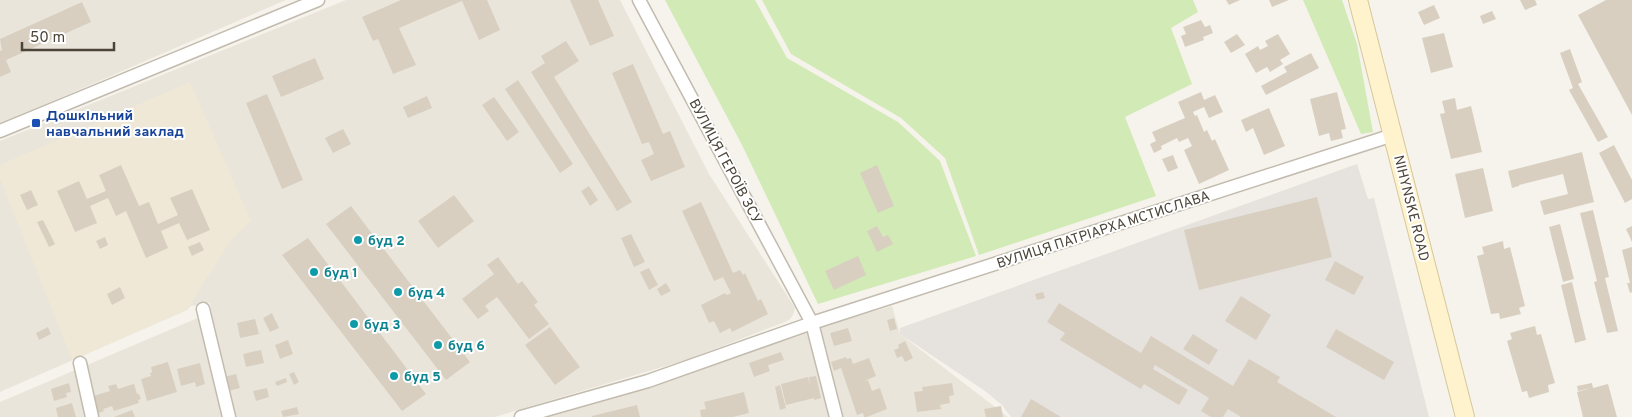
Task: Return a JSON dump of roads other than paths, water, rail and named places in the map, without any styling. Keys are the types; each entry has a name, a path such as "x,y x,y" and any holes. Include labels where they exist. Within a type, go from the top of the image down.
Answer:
{"main road":[{"name":"NIHYNSKE ROAD","path":"1358,0 1465,417"}],"street":[{"path":"0,131 318,0"},
{"name":"ВУЛИЦЯ ГЕРОЇВ ЗСУ","path":"639,0 812,323"},
{"name":"ВУЛИЦЯ ПАТРІАРХА МСТИСЛАВА","path":"520,417 648,381 812,323 1393,134"},
{"path":"203,309 229,417"},
{"path":"812,323 836,417"},
{"path":"80,363 92,417"}],"place":[{"name":"Дошкільний навчальний заклад","path":"36,123"},
{"name":"буд 2","path":"358,240"},
{"name":"буд 1","path":"314,272"},
{"name":"буд 4","path":"398,292"},
{"name":"буд 3","path":"354,324"},
{"name":"буд 6","path":"438,345"},
{"name":"буд 5","path":"394,376"}]}
